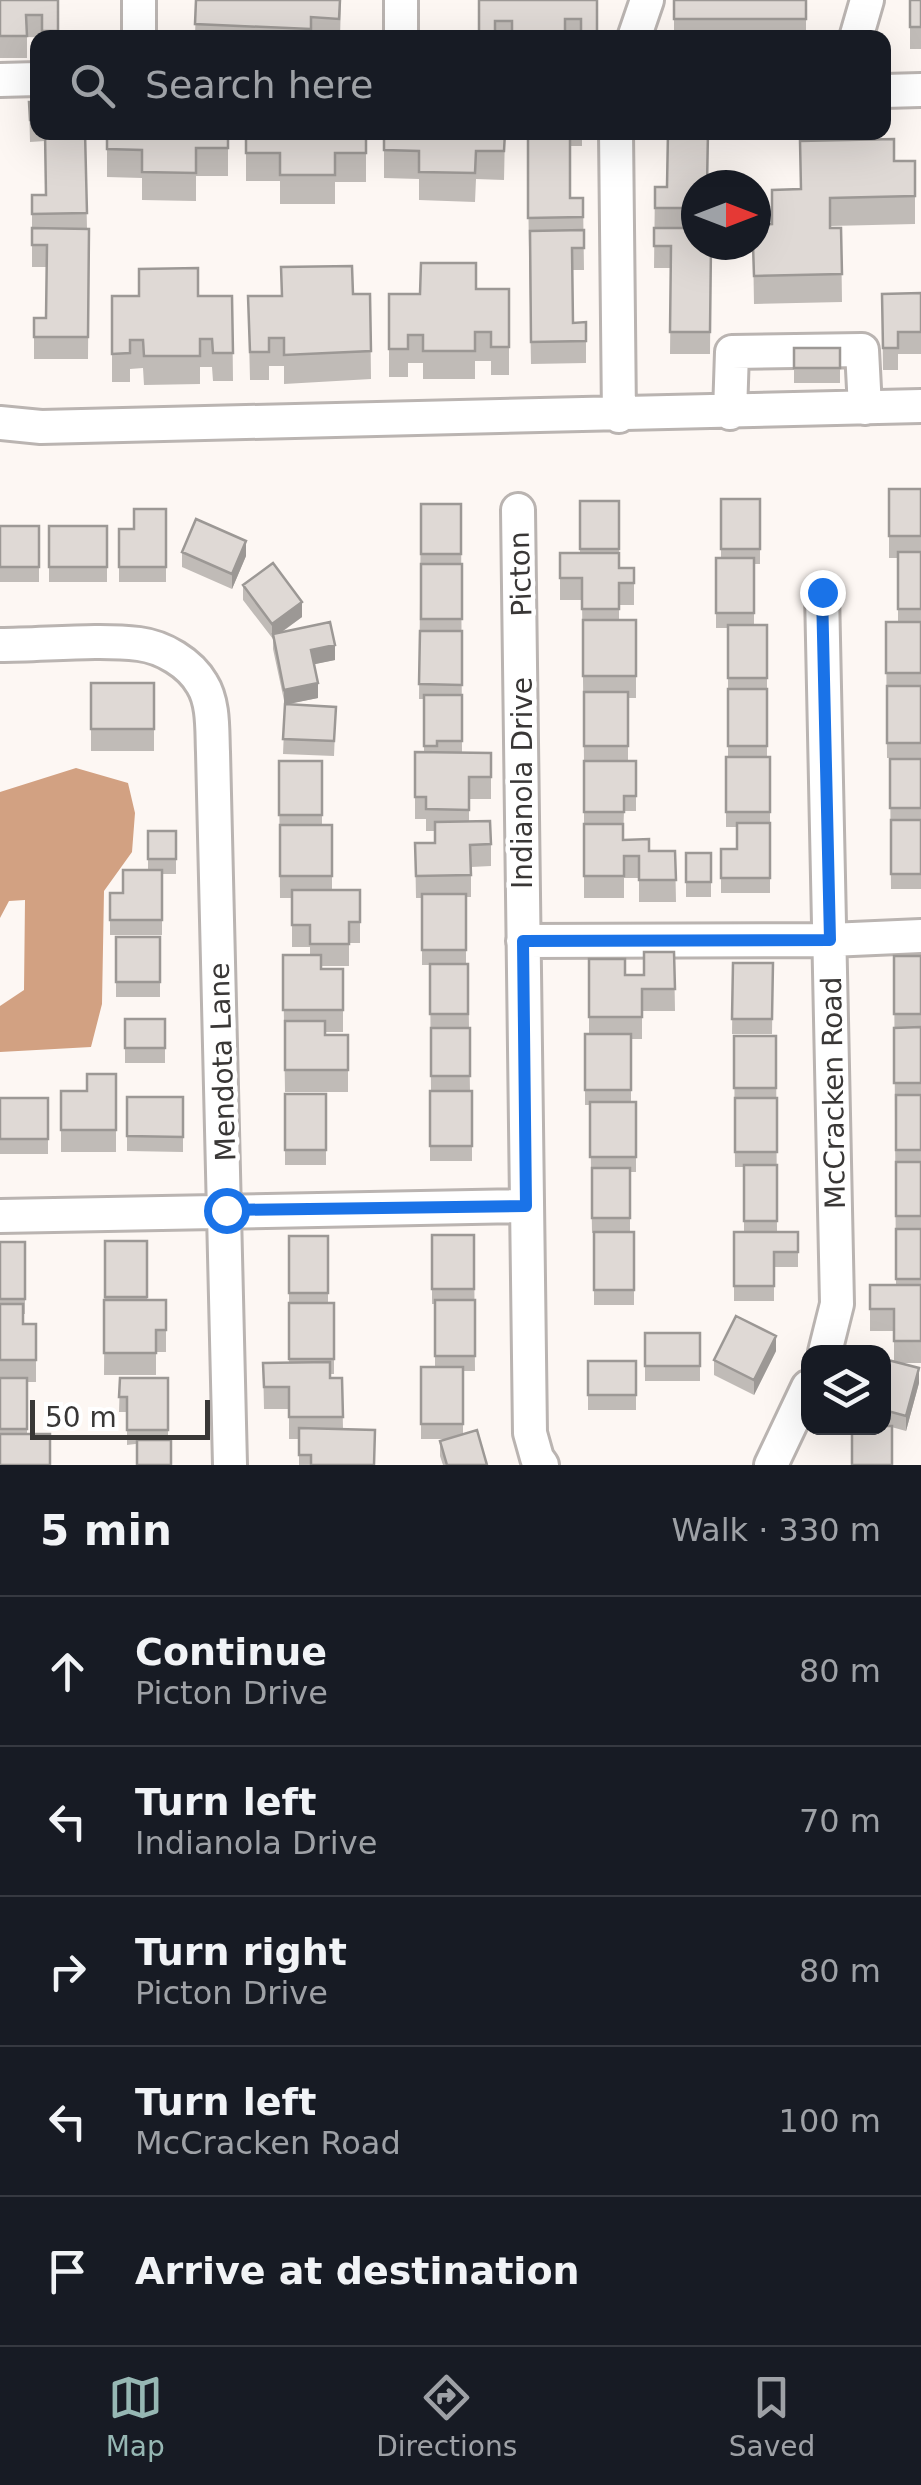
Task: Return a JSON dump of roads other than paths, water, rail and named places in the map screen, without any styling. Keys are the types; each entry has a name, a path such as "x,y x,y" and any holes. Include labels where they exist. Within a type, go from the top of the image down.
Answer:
{"street":[{"path":"139,0 140,30"},
{"path":"401,0 401,30"},
{"path":"637,30 647,0"},
{"path":"840,0 853,30"},
{"path":"858,30 867,0"},
{"path":"0,80 30,80"},
{"path":"891,92 921,90"},
{"path":"616,140 619,416"},
{"path":"730,413 732,352 862,350 865,408"},
{"path":"0,423 42,427 921,406"},
{"name":"Picton","path":"518,510 522,639"},
{"name":"McCracken Road","path":"822,592 838,1304 827,1345"},
{"name":"Indianola Drive","path":"522,639 530,1433 536,1458 542,1465"},
{"name":"Mendota Lane","path":"0,645 141,644 188,666 204,686 213,752 230,1465"},
{"path":"523,941 921,936"},
{"path":"0,1216 526,1206"},
{"path":"771,1465 801,1403"}]}
